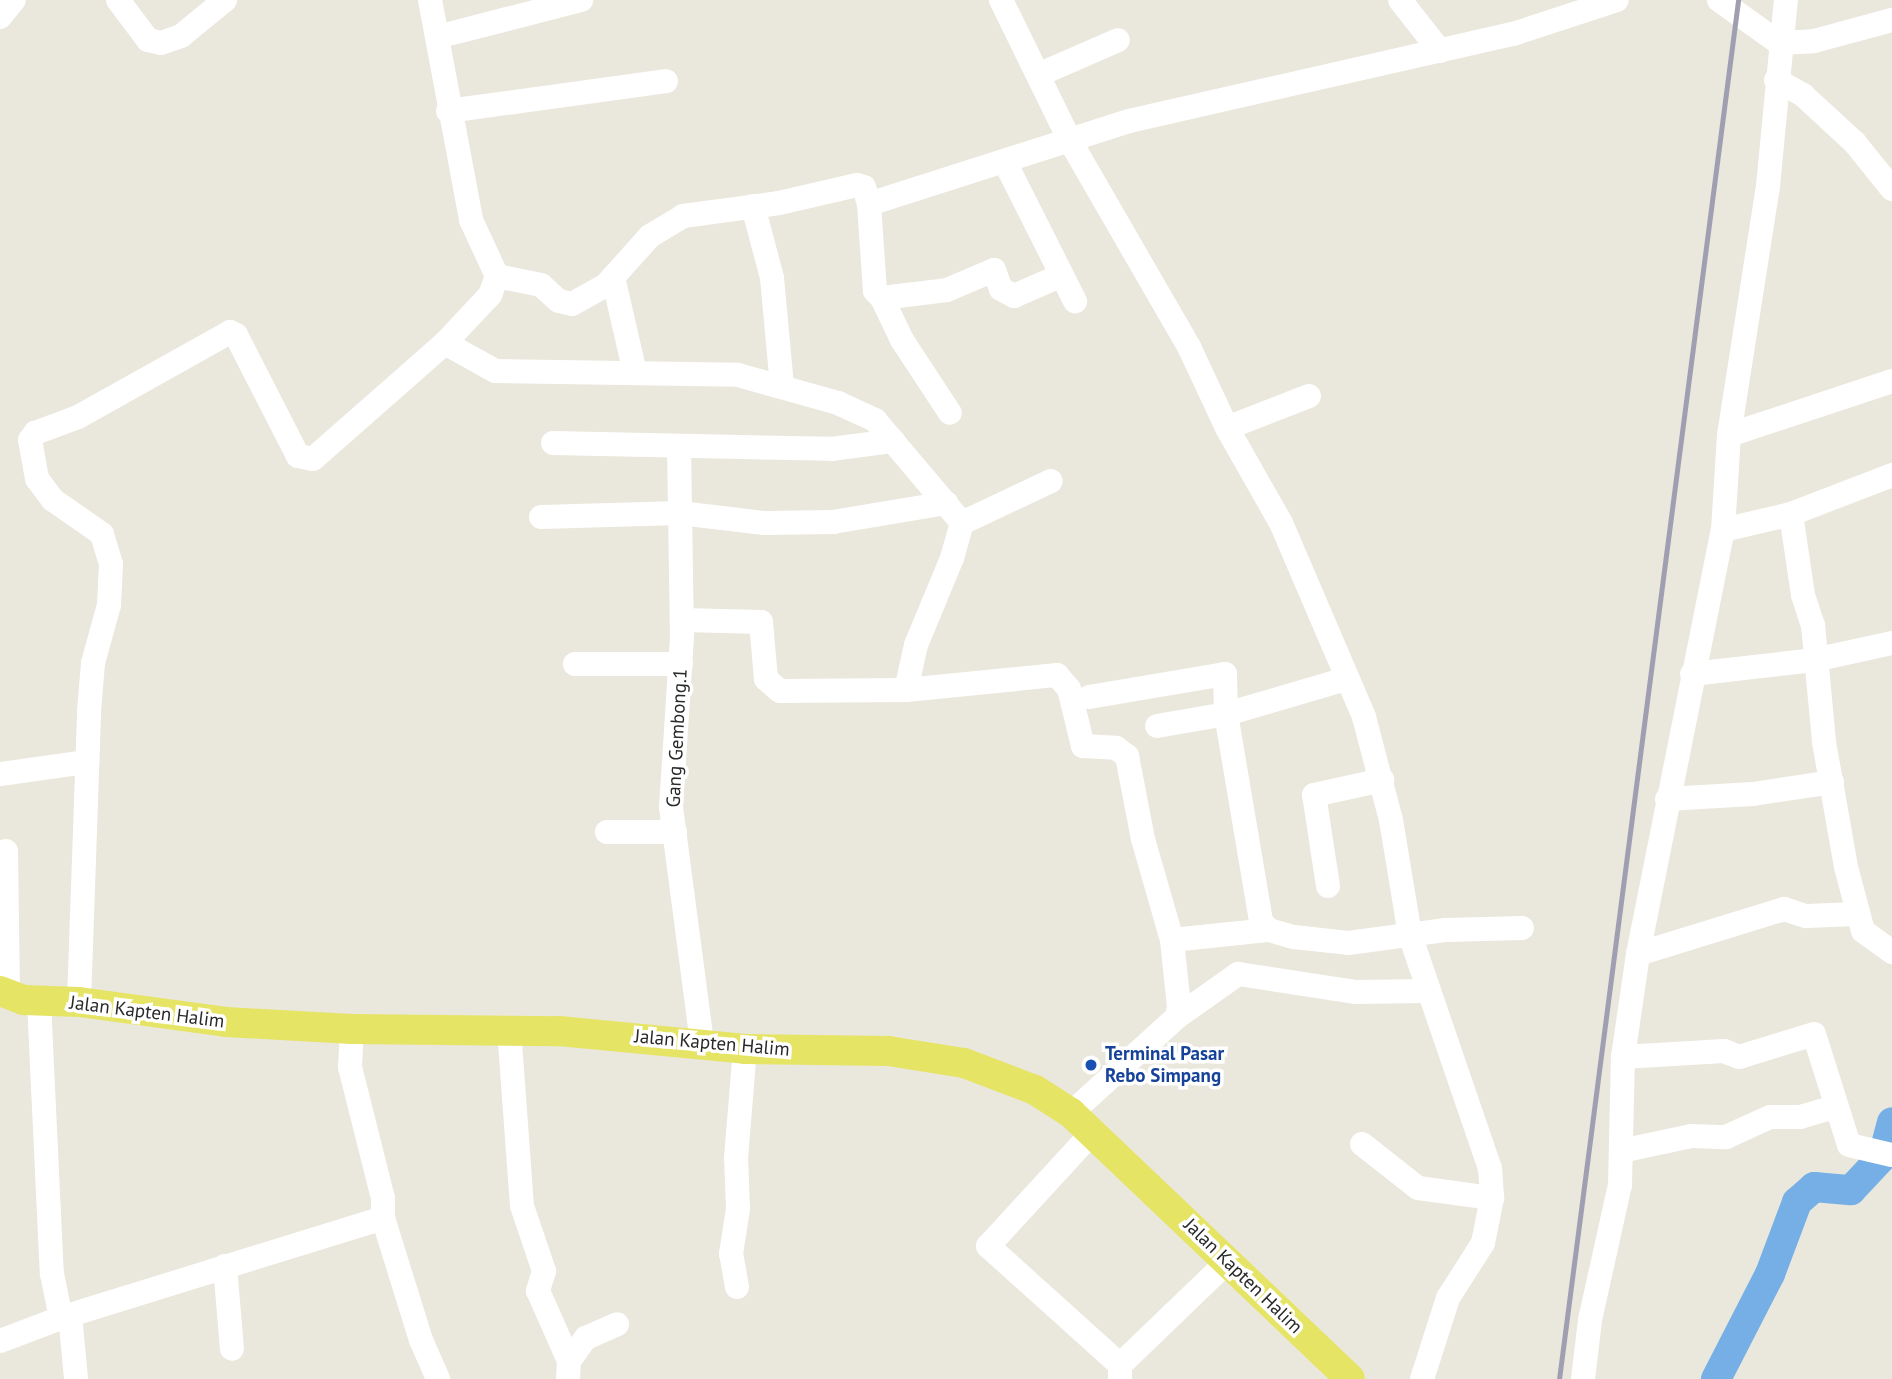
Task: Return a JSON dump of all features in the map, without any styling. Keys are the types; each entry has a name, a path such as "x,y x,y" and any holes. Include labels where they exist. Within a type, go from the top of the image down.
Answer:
{"main road":[{"name":"Jalan Kapten Halim","path":"4,992 39,1002 79,1002 226,1022 352,1029 509,1028 745,1049 888,1051 964,1063 1035,1090 1071,1113 1350,1379"}],"street":[{"path":"0,16 14,0"},
{"path":"118,0 148,40 160,43 181,36 225,0"},
{"path":"79,1002 93,663 109,605 111,565 103,534 52,500 37,480 30,452 35,433 78,417 230,332 236,335 298,456 313,459 445,343 490,295 497,276 471,220 448,111 430,0"},
{"path":"437,37 581,0"},
{"path":"1001,0 1069,139 1190,349 1227,428 1281,523 1364,717 1382,780 1410,935 1490,1168 1492,1198 1483,1243 1448,1298 1422,1379"},
{"path":"1400,0 1440,51"},
{"path":"869,204 1069,139 1366,64 1513,34 1617,0"},
{"path":"1719,0 1779,43 1814,41 1892,20"},
{"path":"1583,1379 1590,1320 1617,1206 1623,1057 1638,954 1723,530 1729,435 1768,186 1779,43 1786,0"},
{"path":"1038,75 1118,40"},
{"path":"1776,80 1803,96 1855,143 1892,189"},
{"path":"448,111 666,81"},
{"path":"1004,162 1075,301"},
{"path":"497,276 541,285 566,304 587,298 613,277 665,222 857,185 864,187 869,204 875,291 882,298 902,340 950,413"},
{"path":"754,206 772,278 782,385"},
{"path":"882,298 947,290 994,270 1001,289 1014,296 1060,276"},
{"path":"613,277 635,373"},
{"path":"445,343 495,371 738,375 782,385 858,410 875,420 961,523"},
{"path":"1729,435 1892,381"},
{"path":"1227,428 1309,396"},
{"path":"553,443 831,449 893,440"},
{"name":"Gang Gembong.1","path":"679,447 682,620 671,807 702,1044"},
{"path":"1723,530 1791,514 1892,475"},
{"path":"961,523 1051,481"},
{"path":"541,517 680,513 764,523 833,522 946,503"},
{"path":"1791,514 1803,595 1813,625 1814,660 1832,782 1857,914 1863,931 1892,952"},
{"path":"906,690 916,645 952,558 961,523"},
{"path":"682,620 761,622 766,679 779,691 906,690 1064,678 1083,746 1116,748 1130,764 1143,839 1172,940 1177,1017"},
{"path":"1692,674 1814,660 1892,643"},
{"path":"575,664 681,664"},
{"path":"1089,697 1225,674 1226,714 1261,922 1269,930"},
{"path":"1157,726 1226,714 1346,679"},
{"path":"0,774 87,762"},
{"path":"1328,886 1314,795 1382,780"},
{"path":"1667,799 1753,794 1832,782"},
{"path":"607,832 675,832"},
{"path":"4,992 6,851"},
{"path":"1638,954 1784,909 1806,916 1857,914"},
{"path":"1172,940 1269,930 1324,942 1522,928"},
{"path":"1071,1113 1177,1017 1238,974 1343,991 1428,991"},
{"path":"39,1002 52,1275 65,1317 76,1379"},
{"path":"509,1028 522,1206 544,1271 538,1291 568,1370"},
{"path":"352,1029 350,1067 383,1198 383,1219 421,1340 438,1379"},
{"path":"1623,1057 1724,1051 1739,1057 1814,1034 1849,1145 1883,1153"},
{"path":"737,1287 731,1254 738,1209 736,1158 745,1049"},
{"path":"1621,1151 1691,1136 1726,1137 1770,1117 1800,1117 1835,1107"},
{"path":"1093,1132 988,1246 1120,1372 1228,1261"},
{"path":"1362,1144 1418,1188 1492,1198"},
{"path":"0,1341 65,1317 225,1266 383,1219"},
{"path":"225,1266 232,1349"},
{"path":"568,1370 586,1338 617,1324"}],"waterway":[{"path":"1716,1379 1770,1274 1797,1202 1814,1187 1851,1190 1883,1156 1892,1122"}],"railway":[{"path":"1559,1379 1738,0"}],"place":[{"name":"Terminal Pasar Rebo Simpang","path":"1091,1065"}]}
